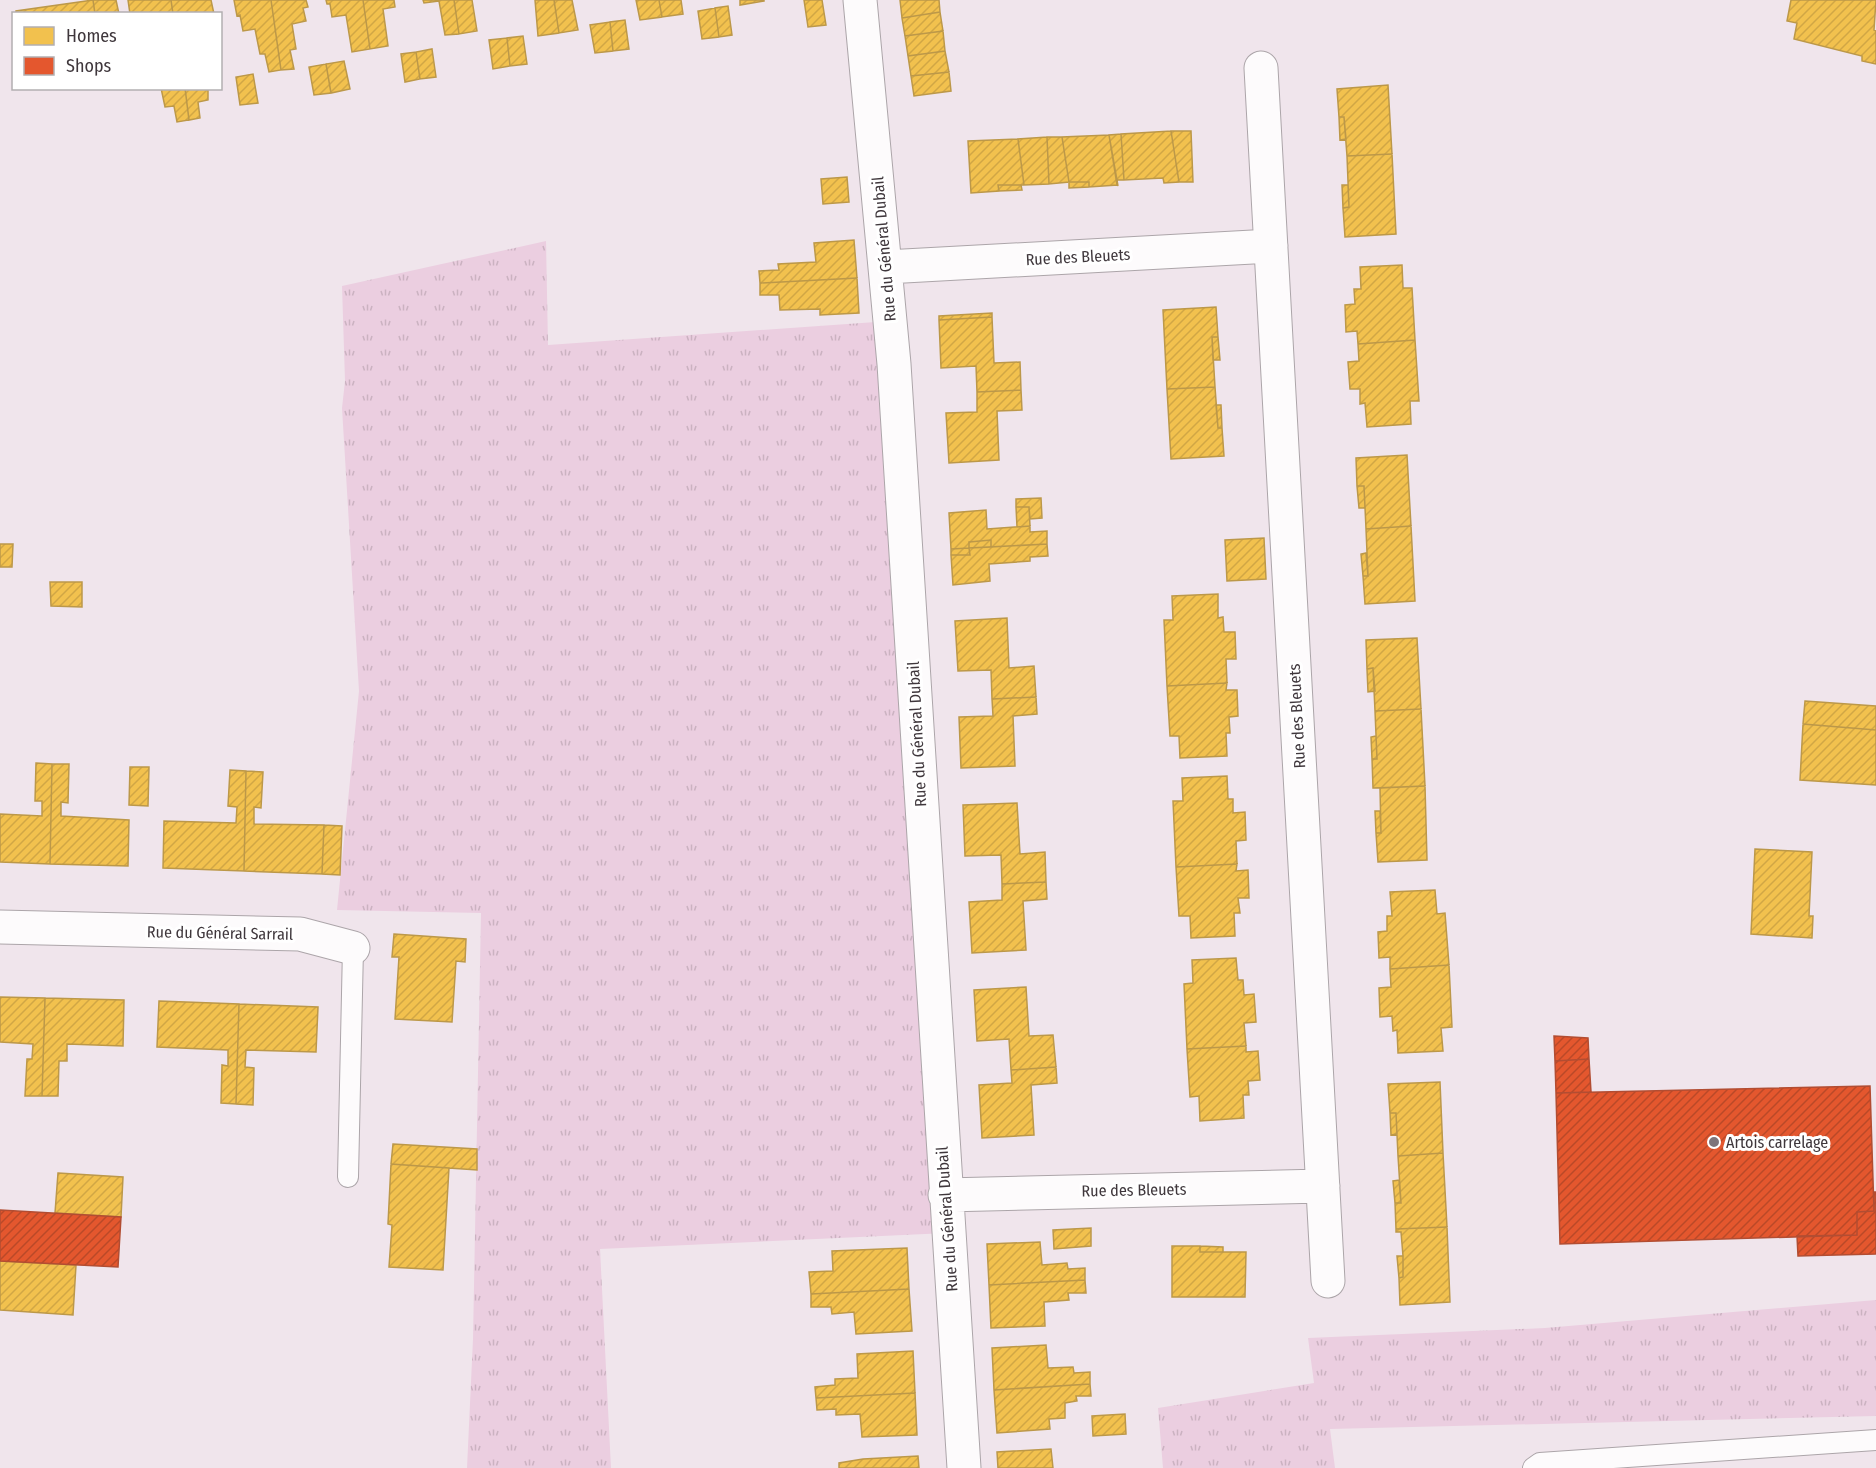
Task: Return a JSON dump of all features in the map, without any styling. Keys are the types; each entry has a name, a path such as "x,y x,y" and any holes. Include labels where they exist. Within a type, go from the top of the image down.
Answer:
{"street":[{"name":"Rue du Général Dubail","path":"860,0 886,267 964,1468"},
{"name":"Rue des Bleuets","path":"1261,68 1328,1281"},
{"name":"Rue des Bleuets","path":"886,267 1271,246"},
{"name":"Rue du Général Sarrail","path":"0,927 300,934 353,948"},
{"name":"Rue des Bleuets","path":"945,1195 1323,1186"}],"lane":[{"name":"Rue du Général Sarrail","path":"348,1178 353,948"},
{"path":"1533,1468 1540,1463 1876,1440"}],"green space":[{"path":"546,241 548,345 890,321 947,1233 600,1249 611,1468 467,1468 473,1339 481,913 337,910 359,691 342,408 345,381 342,286"},
{"path":"1876,1300 1876,1416 1330,1429 1335,1468 1163,1468 1158,1408 1314,1383 1308,1338 1545,1328"}],"building: Homes":[{"path":"93,0 116,0 119,12 95,12"},
{"path":"93,0 95,12 16,12"},
{"path":"128,0 171,0 173,12 130,12"},
{"path":"171,0 211,0 214,12 173,12"},
{"path":"234,0 271,0 281,70 269,72 265,54 260,54 255,29 243,31"},
{"path":"271,0 306,0 308,7 303,8 306,21 292,24 296,49 290,50 294,69 281,70"},
{"path":"326,0 363,0 370,49 352,52 346,15 332,17 330,4 327,4"},
{"path":"363,0 394,0 395,7 383,9 388,46 370,49"},
{"path":"423,0 454,0 459,34 445,35 439,1 424,3"},
{"path":"454,0 472,0 477,31 459,34"},
{"path":"535,0 554,0 559,33 538,36"},
{"path":"554,0 572,0 578,30 559,33"},
{"path":"636,0 659,0 662,17 640,20"},
{"path":"659,0 681,0 683,14 662,17"},
{"path":"740,0 764,0 764,1 740,5"},
{"path":"804,0 822,0 826,25 808,27"},
{"path":"900,0 939,0 940,12 902,18"},
{"path":"1791,0 1876,0 1874,30 1876,31 1876,64 1862,61 1862,56 1794,39 1797,23 1787,21"},
{"path":"728,6 732,35 719,37 715,8"},
{"path":"715,8 719,37 702,39 698,11"},
{"path":"940,12 943,31 905,36 902,18"},
{"path":"625,20 629,49 613,51 610,22"},
{"path":"610,22 613,51 595,53 590,25"},
{"path":"943,31 945,51 908,56 905,36"},
{"path":"523,36 527,64 510,66 507,38"},
{"path":"507,38 510,66 493,69 489,40"},
{"path":"432,49 436,77 420,79 416,52"},
{"path":"945,51 949,72 911,76 908,56"},
{"path":"416,52 420,79 405,82 401,54"},
{"path":"344,61 350,89 331,93 326,64"},
{"path":"326,64 331,93 314,95 309,67"},
{"path":"949,72 951,91 914,96 911,76"},
{"path":"253,74 258,103 240,105 236,77"},
{"path":"1388,85 1392,154 1347,156 1344,117 1339,117 1337,89"},
{"path":"161,90 185,90 189,120 177,122 174,106 165,107"},
{"path":"185,90 208,90 208,100 198,102 200,118 189,120"},
{"path":"1339,117 1344,117 1346,139 1340,140"},
{"path":"1171,131 1179,182 1164,183 1163,178 1124,180 1121,134"},
{"path":"1171,131 1191,131 1193,182 1179,182"},
{"path":"1121,134 1124,180 1117,180 1118,186 1109,135"},
{"path":"1109,135 1117,185 1089,187 1089,182 1069,182 1062,137"},
{"path":"1047,137 1049,184 1024,185 1018,139"},
{"path":"1047,137 1062,137 1069,182 1049,184"},
{"path":"1018,139 1024,185 998,185 999,191 971,193 968,141"},
{"path":"1392,154 1396,234 1345,237 1343,208 1349,207 1347,156"},
{"path":"847,177 849,202 823,204 821,179"},
{"path":"1069,182 1089,182 1089,187 1069,188"},
{"path":"998,185 1021,185 1022,190 999,191"},
{"path":"1342,185 1348,185 1349,207 1343,208"},
{"path":"854,240 857,278 760,283 759,271 779,270 778,264 816,262 814,243"},
{"path":"1402,265 1403,288 1412,288 1415,340 1358,344 1357,331 1346,332 1345,305 1355,304 1354,289 1361,289 1360,267"},
{"path":"857,278 859,313 820,315 820,309 780,310 779,295 760,295 760,283"},
{"path":"1216,307 1218,337 1212,337 1215,387 1167,389 1163,310"},
{"path":"992,313 992,317 939,320 939,316"},
{"path":"992,317 994,363 1020,362 1021,390 977,392 976,366 941,368 939,320"},
{"path":"1212,337 1218,337 1220,360 1213,360"},
{"path":"1415,340 1419,401 1410,401 1411,424 1367,427 1365,403 1360,404 1360,389 1350,389 1348,362 1359,361 1358,344"},
{"path":"1215,387 1218,428 1222,428 1224,456 1171,459 1167,389"},
{"path":"1021,390 1022,410 997,411 999,460 949,463 946,413 977,412 977,392"},
{"path":"1216,405 1221,405 1222,428 1218,428"},
{"path":"1407,455 1411,526 1366,529 1364,486 1357,486 1356,458"},
{"path":"1357,486 1364,486 1365,508 1359,508"},
{"path":"1041,498 1042,518 1030,519 1029,507 1016,507 1016,499"},
{"path":"1016,507 1029,507 1030,526 1017,527"},
{"path":"986,510 987,529 1030,526 1030,532 1047,531 1047,544 991,547 991,540 969,542 969,548 951,549 949,513"},
{"path":"1411,526 1415,601 1365,604 1363,576 1368,576 1366,529"},
{"path":"1264,538 1266,579 1227,581 1225,540"},
{"path":"991,540 991,547 969,548 969,542"},
{"path":"0,544 13,544 12,567 0,567"},
{"path":"1047,544 1048,556 1030,557 1030,561 989,564 990,581 953,585 951,555 970,555 969,548"},
{"path":"969,548 970,555 951,555 951,549"},
{"path":"1366,553 1368,576 1363,576 1361,554"},
{"path":"50,582 82,582 82,607 51,606"},
{"path":"1218,594 1218,618 1223,617 1224,632 1235,632 1236,659 1226,659 1227,683 1167,686 1164,620 1173,620 1172,596"},
{"path":"1007,618 1009,668 1034,666 1036,697 992,699 991,670 958,671 955,621"},
{"path":"1417,638 1421,709 1375,711 1373,668 1367,669 1366,640"},
{"path":"1373,668 1375,691 1368,692 1367,669"},
{"path":"1227,683 1226,690 1237,690 1238,716 1229,717 1230,733 1226,733 1227,756 1180,758 1179,736 1170,736 1167,686"},
{"path":"1036,697 1037,714 1013,716 1015,766 961,768 959,717 993,716 992,699"},
{"path":"1805,701 1876,706 1876,730 1803,724"},
{"path":"1421,709 1425,786 1373,788 1372,759 1377,759 1375,711"},
{"path":"1803,724 1876,730 1876,785 1800,780"},
{"path":"1376,736 1377,759 1372,759 1371,737"},
{"path":"36,763 52,764 50,864 0,862 0,814 42,816 42,801 35,801"},
{"path":"52,764 69,764 68,803 61,802 61,816 129,820 128,866 50,864"},
{"path":"130,767 149,767 148,806 129,805"},
{"path":"230,770 246,771 244,871 163,868 164,821 236,823 237,807 228,806"},
{"path":"246,771 263,772 261,808 254,807 254,824 324,825 322,874 244,871"},
{"path":"1227,776 1228,799 1233,799 1233,813 1245,812 1246,840 1236,841 1237,864 1176,867 1173,801 1183,801 1182,778"},
{"path":"1425,786 1427,860 1378,862 1376,833 1381,833 1380,788"},
{"path":"1017,803 1020,854 1045,852 1046,882 1002,884 1001,855 965,856 963,805"},
{"path":"1375,811 1380,811 1381,833 1376,833"},
{"path":"324,825 342,826 340,875 322,874"},
{"path":"1755,849 1812,852 1809,916 1813,916 1812,938 1751,934"},
{"path":"1237,864 1236,871 1248,870 1249,898 1238,898 1240,913 1234,913 1235,936 1191,938 1190,916 1179,916 1176,867"},
{"path":"1046,882 1047,899 1023,901 1026,950 972,953 969,902 1002,900 1002,884"},
{"path":"1435,890 1437,914 1445,913 1449,965 1390,969 1390,957 1379,958 1378,932 1387,931 1387,916 1392,916 1390,892"},
{"path":"394,934 466,939 465,962 456,961 452,1022 395,1019 399,957 392,957"},
{"path":"1236,958 1238,980 1243,980 1244,995 1254,994 1256,1022 1244,1023 1246,1046 1187,1049 1184,984 1193,983 1192,960"},
{"path":"1449,965 1452,1027 1441,1028 1443,1051 1398,1053 1397,1030 1393,1031 1392,1016 1380,1017 1379,988 1391,987 1390,969"},
{"path":"1026,987 1029,1036 1053,1035 1056,1067 1011,1070 1009,1039 977,1041 974,990"},
{"path":"0,997 45,998 42,1096 25,1096 27,1059 32,1059 33,1044 0,1042"},
{"path":"45,998 124,1000 123,1046 67,1044 67,1061 59,1061 58,1096 42,1096"},
{"path":"159,1001 239,1004 236,1104 221,1103 222,1065 228,1066 228,1050 157,1047"},
{"path":"239,1004 318,1007 316,1052 246,1050 245,1067 254,1068 253,1105 236,1104"},
{"path":"1246,1046 1246,1052 1258,1051 1260,1080 1248,1081 1249,1095 1243,1095 1244,1118 1200,1121 1199,1096 1190,1097 1187,1049"},
{"path":"1056,1067 1057,1083 1031,1085 1034,1135 982,1138 979,1085 1012,1083 1011,1070"},
{"path":"1440,1082 1443,1153 1398,1156 1396,1113 1390,1113 1388,1084"},
{"path":"1390,1113 1396,1113 1397,1134 1391,1135"},
{"path":"393,1144 477,1149 477,1170 391,1164"},
{"path":"1443,1153 1447,1227 1396,1229 1395,1203 1401,1203 1398,1156"},
{"path":"391,1164 449,1168 443,1270 389,1267 392,1225 388,1224"},
{"path":"58,1173 123,1177 121,1217 55,1213"},
{"path":"1399,1180 1401,1203 1395,1203 1393,1181"},
{"path":"1447,1227 1450,1302 1400,1305 1399,1278 1403,1277 1403,1256 1401,1232 1396,1232 1396,1229"},
{"path":"1091,1228 1091,1246 1054,1249 1053,1230"},
{"path":"1040,1242 1042,1265 1067,1263 1068,1269 1085,1268 1085,1280 989,1285 987,1244"},
{"path":"1172,1246 1200,1246 1200,1252 1246,1252 1245,1297 1172,1297"},
{"path":"1200,1246 1223,1247 1223,1252 1200,1252"},
{"path":"907,1248 909,1289 811,1294 809,1272 833,1271 832,1251"},
{"path":"1397,1256 1403,1256 1403,1277 1399,1278"},
{"path":"0,1261 76,1265 73,1315 0,1310"},
{"path":"1085,1280 1086,1293 1068,1293 1069,1300 1044,1302 1045,1326 991,1328 989,1285"},
{"path":"909,1289 912,1331 856,1334 854,1312 832,1314 831,1307 811,1307 811,1294"},
{"path":"1046,1345 1048,1368 1073,1367 1074,1373 1090,1372 1090,1384 994,1390 992,1348"},
{"path":"913,1351 915,1393 816,1398 815,1387 835,1385 835,1379 858,1378 857,1354"},
{"path":"1090,1384 1091,1396 1076,1396 1077,1401 1065,1403 1065,1418 1049,1419 1050,1429 997,1433 994,1390"},
{"path":"915,1393 917,1435 862,1437 860,1414 836,1415 836,1409 817,1410 816,1398"},
{"path":"1125,1414 1126,1434 1093,1436 1092,1416"},
{"path":"1051,1449 1053,1468 998,1468 997,1452"},
{"path":"918,1456 919,1468 839,1468 839,1463 863,1459"}],"building: Shops":[{"path":"1554,1036 1588,1038 1589,1059 1555,1061"},
{"path":"1589,1059 1591,1092 1556,1093 1555,1061"},
{"name":"Artois carrelage","path":"1870,1086 1874,1211 1857,1212 1857,1235 1560,1244 1556,1093"},
{"path":"1874,1192 1876,1192 1876,1254 1798,1256 1797,1236 1857,1235 1857,1212 1874,1211"},
{"path":"0,1210 121,1217 118,1267 0,1261"}],"place":[{"name":"Artois carrelage","path":"1714,1142"}]}
